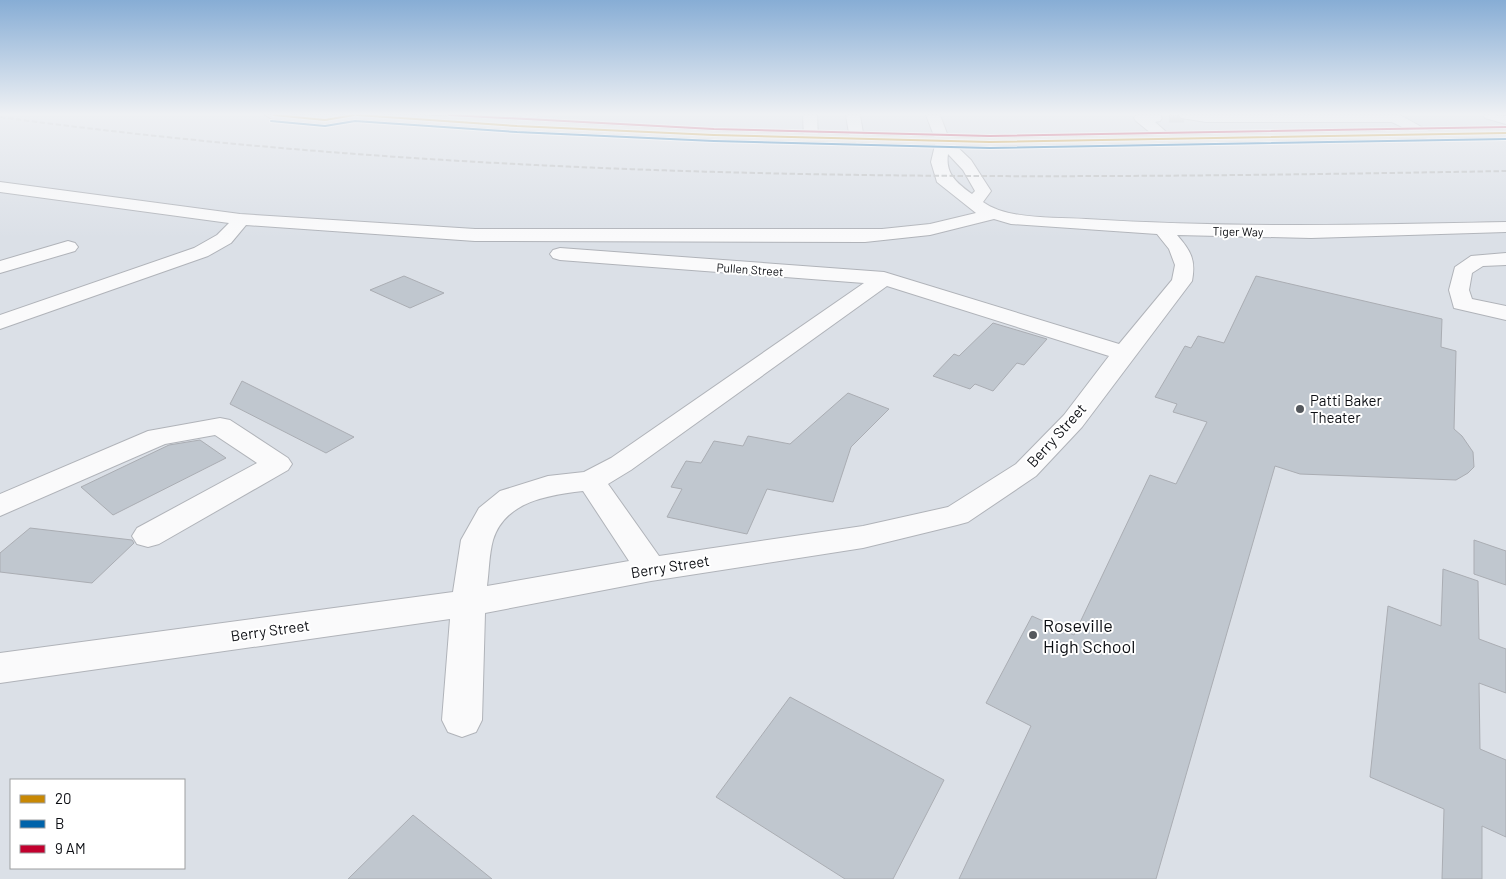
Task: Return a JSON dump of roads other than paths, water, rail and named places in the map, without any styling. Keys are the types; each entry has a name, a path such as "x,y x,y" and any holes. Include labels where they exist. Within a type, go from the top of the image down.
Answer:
{"street":[{"name":"Tiger Way","path":"940,156 941,173 945,182 973,204 993,214 1036,222 1164,229 1310,232 1502,230"},
{"path":"960,156 976,177 983,191 973,204"},
{"path":"0,187 240,219 475,235 865,236 916,232 955,226 993,214"},
{"path":"0,322 202,252 225,241 235,230 240,219"},
{"name":"Berry Street","path":"0,668 468,602 650,569 863,537 957,515 1026,470 1073,421 1124,353 1182,281 1185,265 1178,248 1164,229"},
{"path":"0,267 68,247"},
{"name":"Pullen Street","path":"386,248 543,252 884,278 1124,353"},
{"path":"1506,259 1478,260 1462,271 1459,290 1462,303 1506,313"},
{"path":"462,720 468,602 477,540 490,515 511,498 548,486 590,481 621,464 884,278"},
{"path":"0,506 158,437 220,426 278,464 148,536"},
{"path":"590,481 650,569"}],"railway":[{"path":"392,156 563,166 752,173 940,176 1129,176 1506,171"}],"place":[{"name":"Patti Baker Theater","path":"1300,409"},
{"name":"Roseville High School","path":"1033,635"}]}
